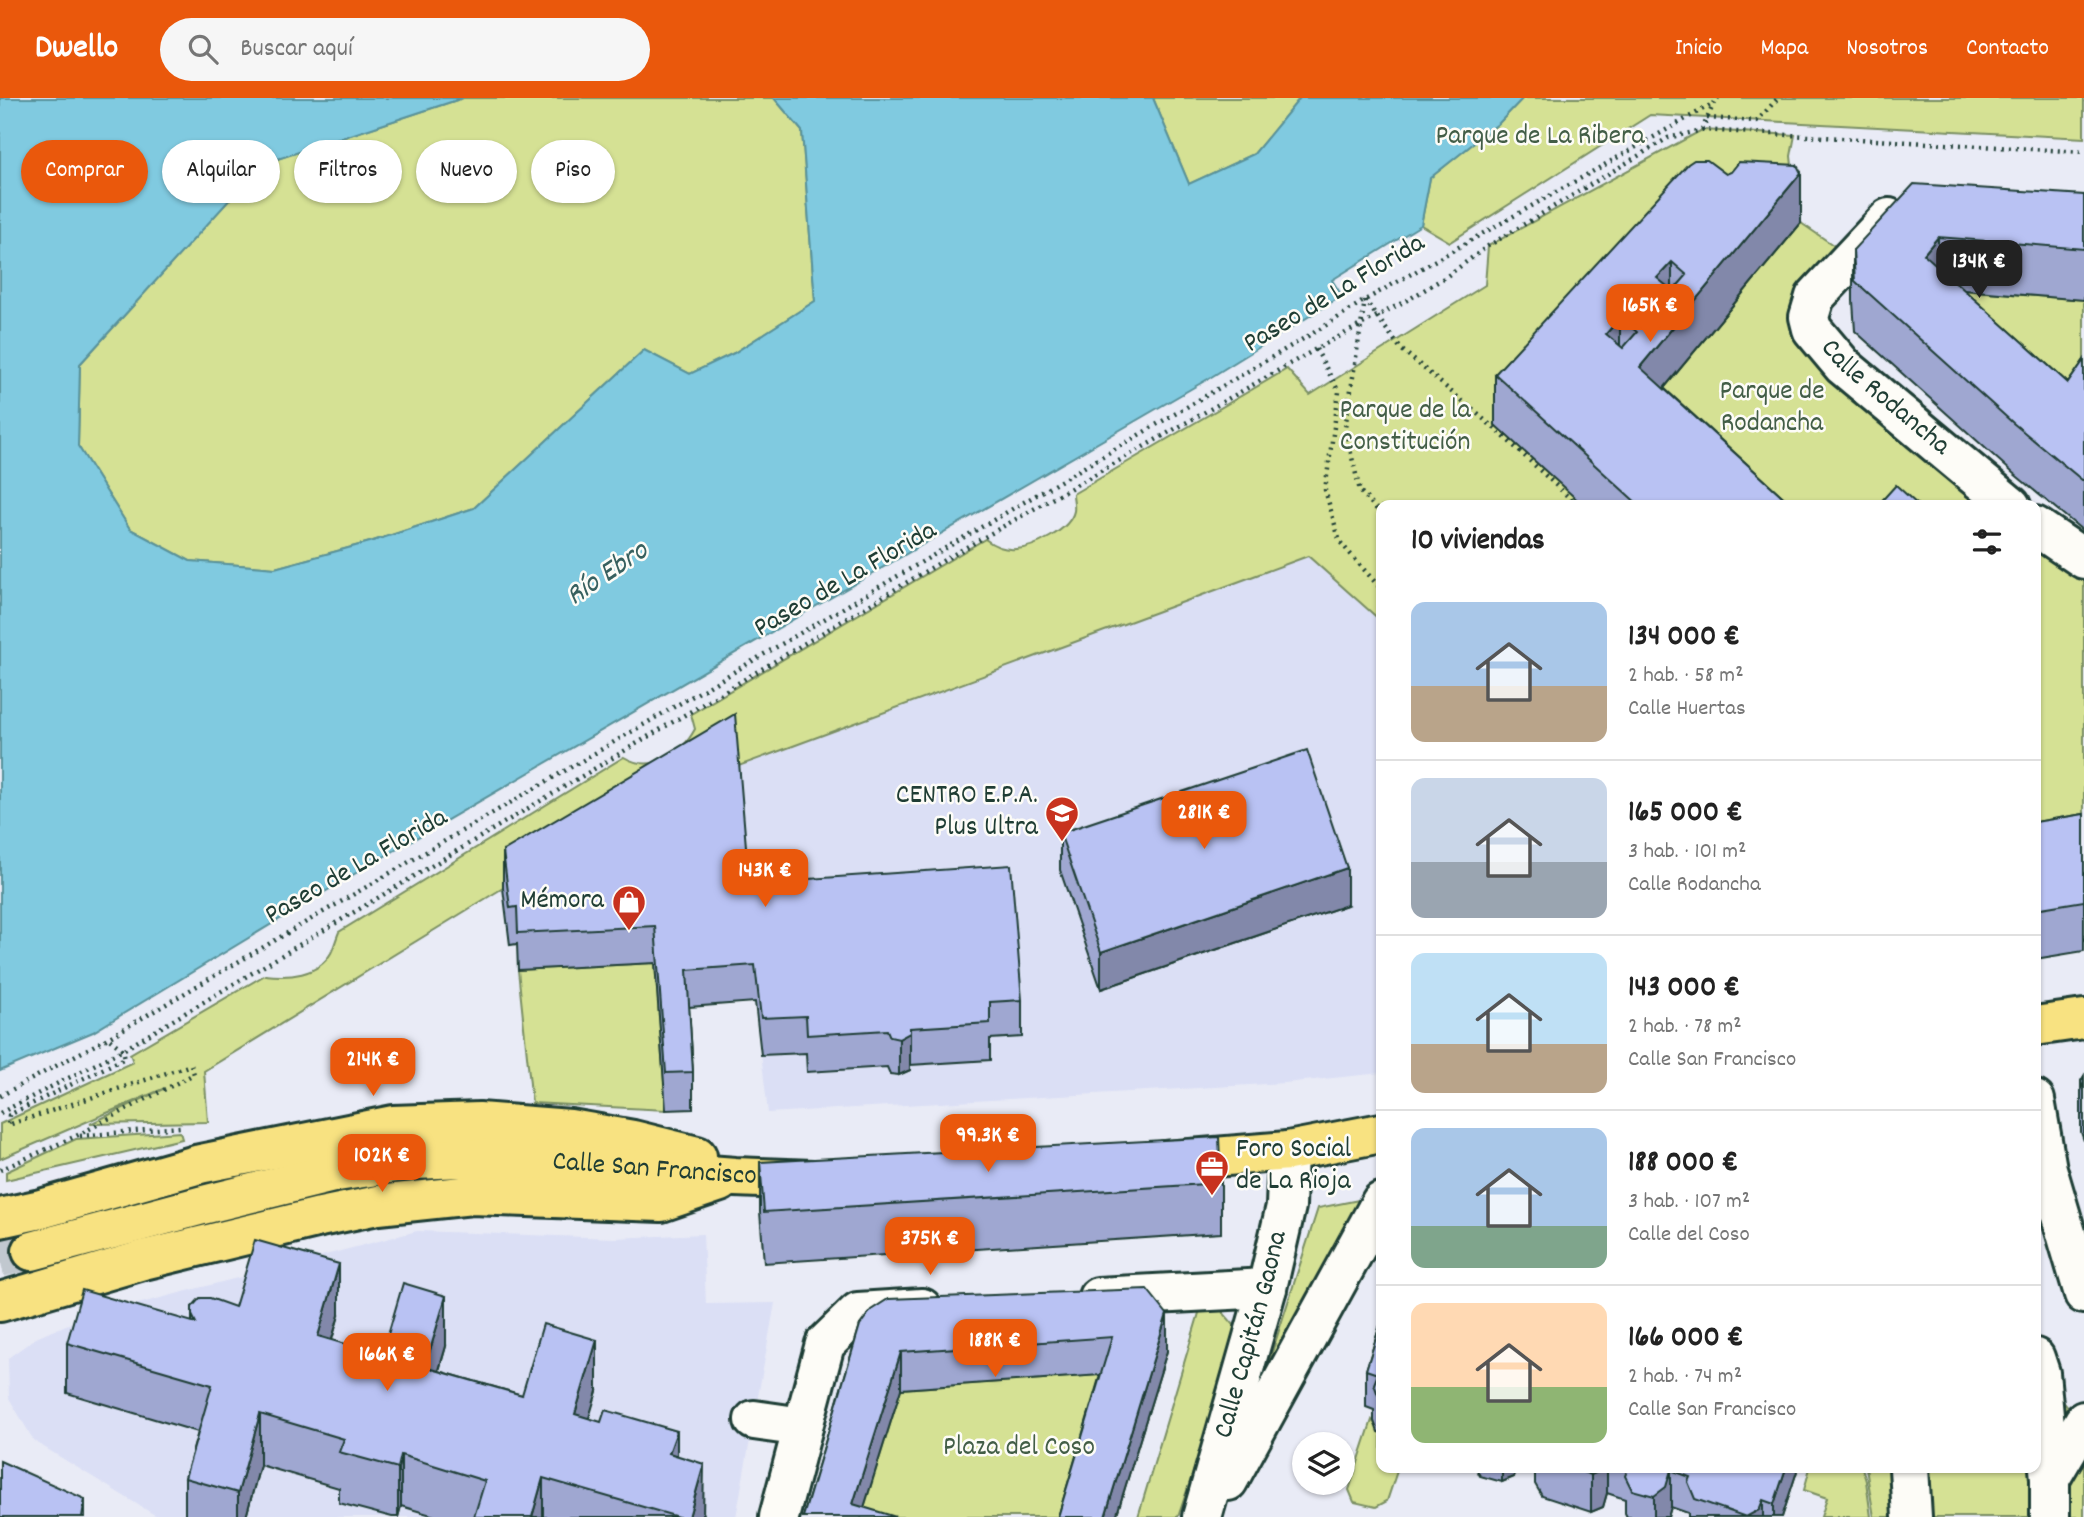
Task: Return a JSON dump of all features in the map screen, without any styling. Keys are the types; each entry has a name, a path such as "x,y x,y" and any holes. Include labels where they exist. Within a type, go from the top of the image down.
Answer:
{"main road":[{"path":"2041,1025 2084,1019"},
{"path":"0,1218 200,1164 393,1125 479,1122 570,1129 633,1140 709,1160 736,1177"},
{"path":"1138,1163 1287,1151 1376,1134"},
{"name":"Calle San Francisco","path":"32,1251 337,1172 415,1160 498,1159 736,1177 826,1181 853,1179"},
{"path":"0,1302 155,1257 378,1205 472,1195 662,1202 736,1177"}],"street":[{"name":"Calle Rodancha","path":"1909,211 1815,297 1809,317 1812,328 1843,366 2004,500"},
{"path":"2041,530 2084,559"},
{"path":"2041,1134 2047,1168 2084,1294"},
{"name":"Calle Capitán Gaona","path":"1202,1517 1267,1287 1286,1206 1287,1151"},
{"name":"Calle Capitán Gaona","path":"1208,1517 1376,1211"},
{"path":"1060,1299 1267,1287"},
{"path":"779,1517 825,1345 845,1322 858,1312 952,1306"},
{"path":"2041,1384 2050,1479 2050,1517"},
{"path":"754,1420 803,1427"},
{"path":"2050,1479 2084,1422"},
{"path":"1909,1473 1912,1517"}],"path":[{"path":"1702,130 1718,98"},
{"path":"1707,118 1757,121 1778,98"},
{"name":"Paseo de La Florida","path":"0,1096 108,1038 1320,329 1365,300 1714,103"},
{"name":"Paseo de La Florida","path":"0,1113 123,1049 951,556 1447,276 1488,246 1668,138 1702,130 2084,152"},
{"path":"1365,300 1401,349 1500,433 1572,500"},
{"path":"1365,300 1345,428 1360,491 1376,509"},
{"path":"1316,349 1339,392 1325,490 1340,542 1376,583"},
{"path":"0,1170 76,1136 194,1074 191,1065 8,1125 9,1115 125,1058 123,1049 108,1038"},
{"path":"76,1136 188,1126 200,1164"}],"shaded area":[{"name":"CENTRO E.P.A. Plus Ultra","path":"1308,556 1376,617 1376,1074 1285,1083 768,1113 755,1002 736,767"},
{"path":"417,1231 615,1238 703,1234 706,1304 775,1303 736,1517 158,1517 34,1441 9,1398 8,1358 36,1338 80,1319"}],"green space":[{"path":"463,98 774,98 802,131 815,301 734,353 690,374 644,350 474,508 370,542 275,568 190,561 130,529 78,446 80,364 227,203 280,203 280,158 294,153 294,203 402,203 402,140 335,140"},
{"path":"1153,98 1300,98 1254,154 1189,184"},
{"name":"Parque de La Ribera","path":"1523,98 2084,98 2084,138 1650,115 1450,242 1421,225 1430,178 1499,123"},
{"name":"Parque de la Constitución","path":"1702,130 1795,135 1791,156 1797,211 1495,424 1578,500 1376,500 1376,617 1308,556 736,767 734,752 503,888 204,1071 208,1122 90,1124 165,1088 0,1159 0,1124 133,1062 130,1054 265,975 302,974 318,967 331,953 339,932 624,757 645,763 665,759 674,754 695,729 691,714 985,539 999,547 1016,549 1050,537 1071,518 1074,509 1073,494 1287,369 1310,395 1485,285 1488,246"},
{"name":"Parque de Rodancha","path":"1801,223 1852,258 1809,317 2010,500 1731,500 1640,417"},
{"path":"1938,288 2084,300 2084,411"},
{"path":"2041,527 2084,566 2084,864 2041,872"},
{"path":"655,963 666,1110 532,1103 518,970"},
{"path":"180,1132 182,1139 6,1180 6,1172 76,1139"},
{"path":"1369,1198 1253,1412 1318,1208"},
{"path":"1202,1303 1215,1303 1234,1325 1234,1351 1178,1517 1138,1517"},
{"name":"Plaza del Coso","path":"1112,1374 1069,1517 861,1517 901,1389"},
{"path":"2051,1386 2084,1428 2084,1517 1874,1517 1867,1473 2041,1473 2041,1437"},
{"path":"1372,1420 1376,1426 1376,1473 1396,1473 1387,1501 1376,1507 1354,1502 1351,1495 1355,1495 1355,1472"},
{"path":"1809,1473 1864,1473 1871,1517 1821,1517 1827,1498 1804,1490"}],"water":[{"name":"Río Ebro","path":"0,98 463,98 335,140 294,140 294,153 280,158 280,140 162,140 162,203 227,203 80,364 78,446 130,529 190,561 275,568 370,542 474,508 644,350 690,374 734,353 815,301 802,131 774,98 1153,98 1189,184 1254,154 1300,98 1523,98 1499,123 1430,178 1421,225 1332,280 1342,296 1208,379 361,870 93,1032 0,1071"}],"building":[{"path":"1694,160 1707,160 1726,174 1739,162 1797,165 1801,173 1640,367 1786,500 1633,500 1495,374 1688,164","holes":["1672,262 1687,275 1673,291 1657,278","1620,318 1637,332 1623,348 1606,334"]},
{"path":"1914,184 2084,195 2084,249 1938,237 1924,254 2068,383 2084,360 2084,480 2013,423 1855,281 1853,250"},
{"path":"1896,485 1912,500 1882,500"},
{"path":"735,714 749,883 1011,865 1022,1000 990,1002 990,1023 910,1028 910,1033 899,1039 890,1037 887,1030 807,1035 806,1016 761,1018 755,965 687,970 693,1072 666,1073 655,926 518,933 517,907 510,908 503,851"},
{"path":"1307,750 1347,868 1101,952 1060,833"},
{"path":"2084,814 2084,901 2041,908 2041,821"},
{"path":"1219,1137 1221,1183 764,1212 760,1162"},
{"path":"255,1240 339,1264 318,1336 382,1355 403,1283 446,1296 425,1367 522,1395 543,1324 597,1340 575,1414 601,1422 605,1410 677,1431 669,1453 704,1464 689,1517 678,1517 543,1478 532,1517 474,1517 485,1481 401,1455 398,1468 339,1452 344,1439 260,1414 238,1493 185,1478 212,1385 67,1343 82,1290 196,1323 192,1307 200,1298 210,1298 235,1307"},
{"path":"1147,1289 1167,1314 1105,1517 1058,1517 1112,1337 901,1352 853,1504 896,1517 803,1517 860,1325 871,1310 888,1299"},
{"path":"1376,1338 1376,1373 1366,1370"},
{"path":"0,1461 85,1499 82,1517 0,1517"},
{"path":"1626,1473 1670,1473 1666,1487 1654,1496 1632,1490"},
{"path":"1679,1473 1784,1473 1774,1504 1763,1500 1759,1510 1746,1517 1695,1499 1688,1482 1690,1477"}],"tunnel":[{"path":"0,1258 32,1251"}],"place":[{"name":"CENTRO E.P.A. Plus Ultra","path":"1062,843"},
{"name":"Mémora","path":"629,932"},
{"name":"Foro Social de La Rioja","path":"1212,1197"}]}
